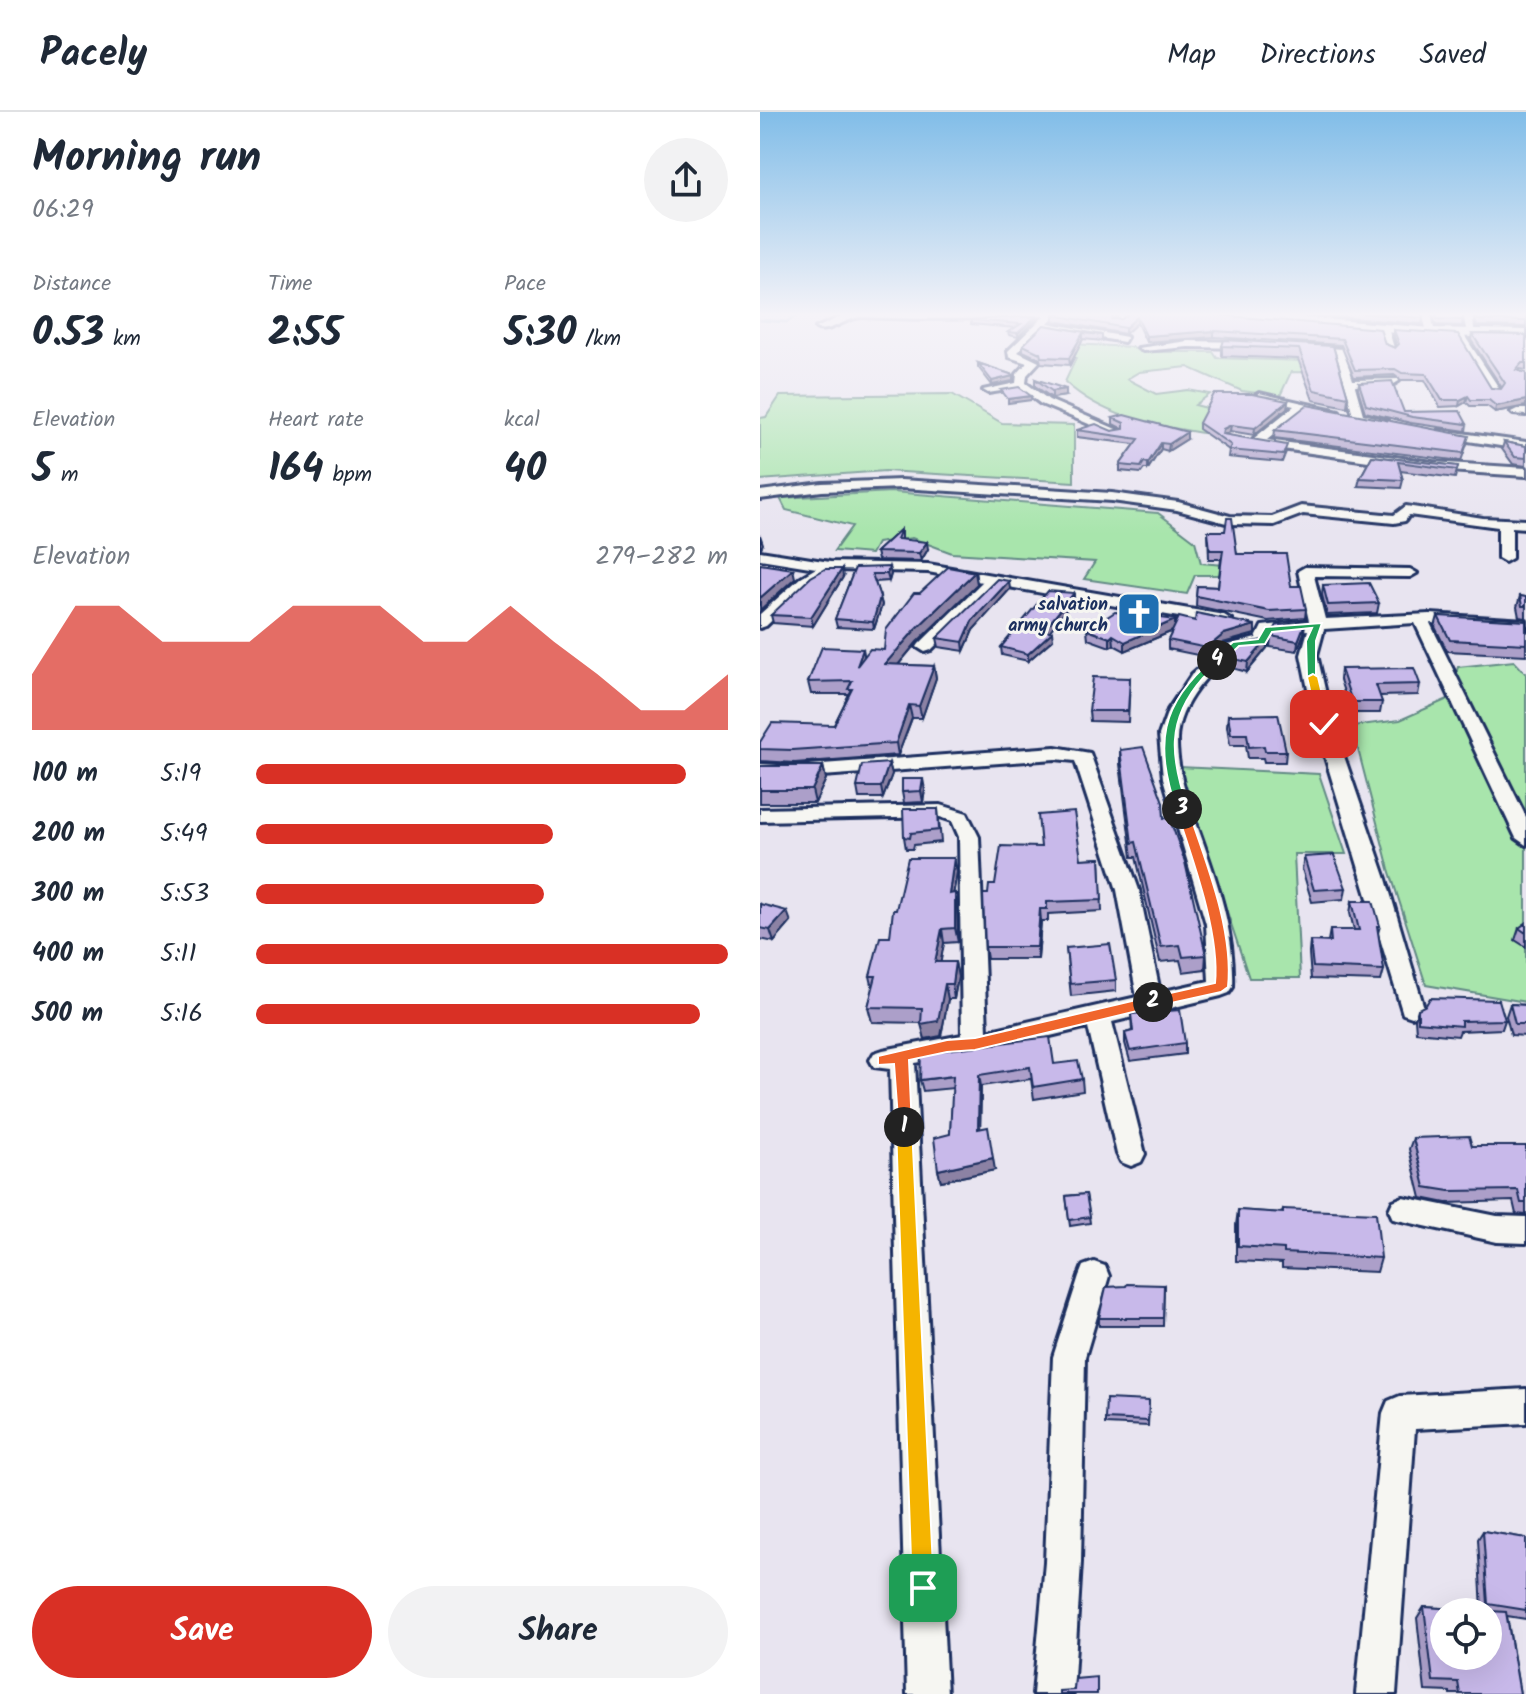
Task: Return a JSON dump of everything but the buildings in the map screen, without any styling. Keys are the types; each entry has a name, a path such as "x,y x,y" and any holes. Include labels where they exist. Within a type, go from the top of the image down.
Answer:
{"street":[{"path":"988,390 1010,387"},
{"path":"1024,387 1075,417 1117,432"},
{"path":"1349,387 1358,416"},
{"path":"1494,387 1496,391"},
{"path":"1259,396 1397,426"},
{"path":"1304,404 1250,441 1433,466 1526,472"},
{"path":"1424,431 1526,446"},
{"path":"760,495 822,487 901,484 1112,497 1178,506 1230,520 1274,521 1301,510 1394,519 1400,518 1406,510 1505,524 1526,524"},
{"path":"1505,524 1505,558"},
{"path":"760,555 830,566 928,568 1253,626 1486,619 1526,625"},
{"path":"760,623 806,580 830,566"},
{"path":"1410,573 1305,571 1318,625 1309,655 1324,724 1375,879 1412,1008"},
{"path":"925,647 994,579"},
{"path":"1421,620 1526,838"},
{"path":"927,1694 902,1057 883,1060 947,1046 975,1044 1221,987 1223,967 1206,882 1172,777 1168,733 1181,704 1199,676 1237,644 1262,642 1253,626"},
{"path":"760,770 795,772 1055,753 1083,757 1128,890 1150,1002"},
{"path":"760,815 941,811 960,817 969,837 975,1044"},
{"path":"1098,1015 1131,1154"},
{"path":"1403,1210 1497,1229 1526,1230"},
{"path":"1053,1694 1063,1562 1069,1357 1094,1276"},
{"path":"1376,1694 1400,1413 1526,1406"}],"green space":[{"path":"1071,387 1142,387 1156,394 1188,390 1210,394 1195,405 1231,414 1209,434 1133,419 1081,395"},
{"path":"1233,387 1284,387 1280,396"},
{"path":"952,394 1002,423 1074,425 1074,482 885,471 760,480 760,418 766,417 780,396"},
{"path":"892,492 1158,513 1195,541 1201,563 1248,567 1249,575 1195,575 1187,594 1084,579 1095,562 952,553 912,538 877,543 871,554 834,551 852,526 786,510 780,498"},
{"path":"1514,661 1526,674 1526,1002 1426,985 1389,869 1352,726 1400,720 1448,699 1458,667"},
{"path":"1179,767 1319,774 1346,854 1294,854 1300,978 1249,978"}],"place":[{"name":"salvation army church","path":"1139,614"}],"route":[{"path":"923,1588 902,1057 883,1060 918,1051 975,1044 1221,987 1223,967 1206,882 1172,777 1168,733 1181,704 1199,676 1237,644 1262,642 1268,629 1318,625 1309,655 1324,724"}]}
